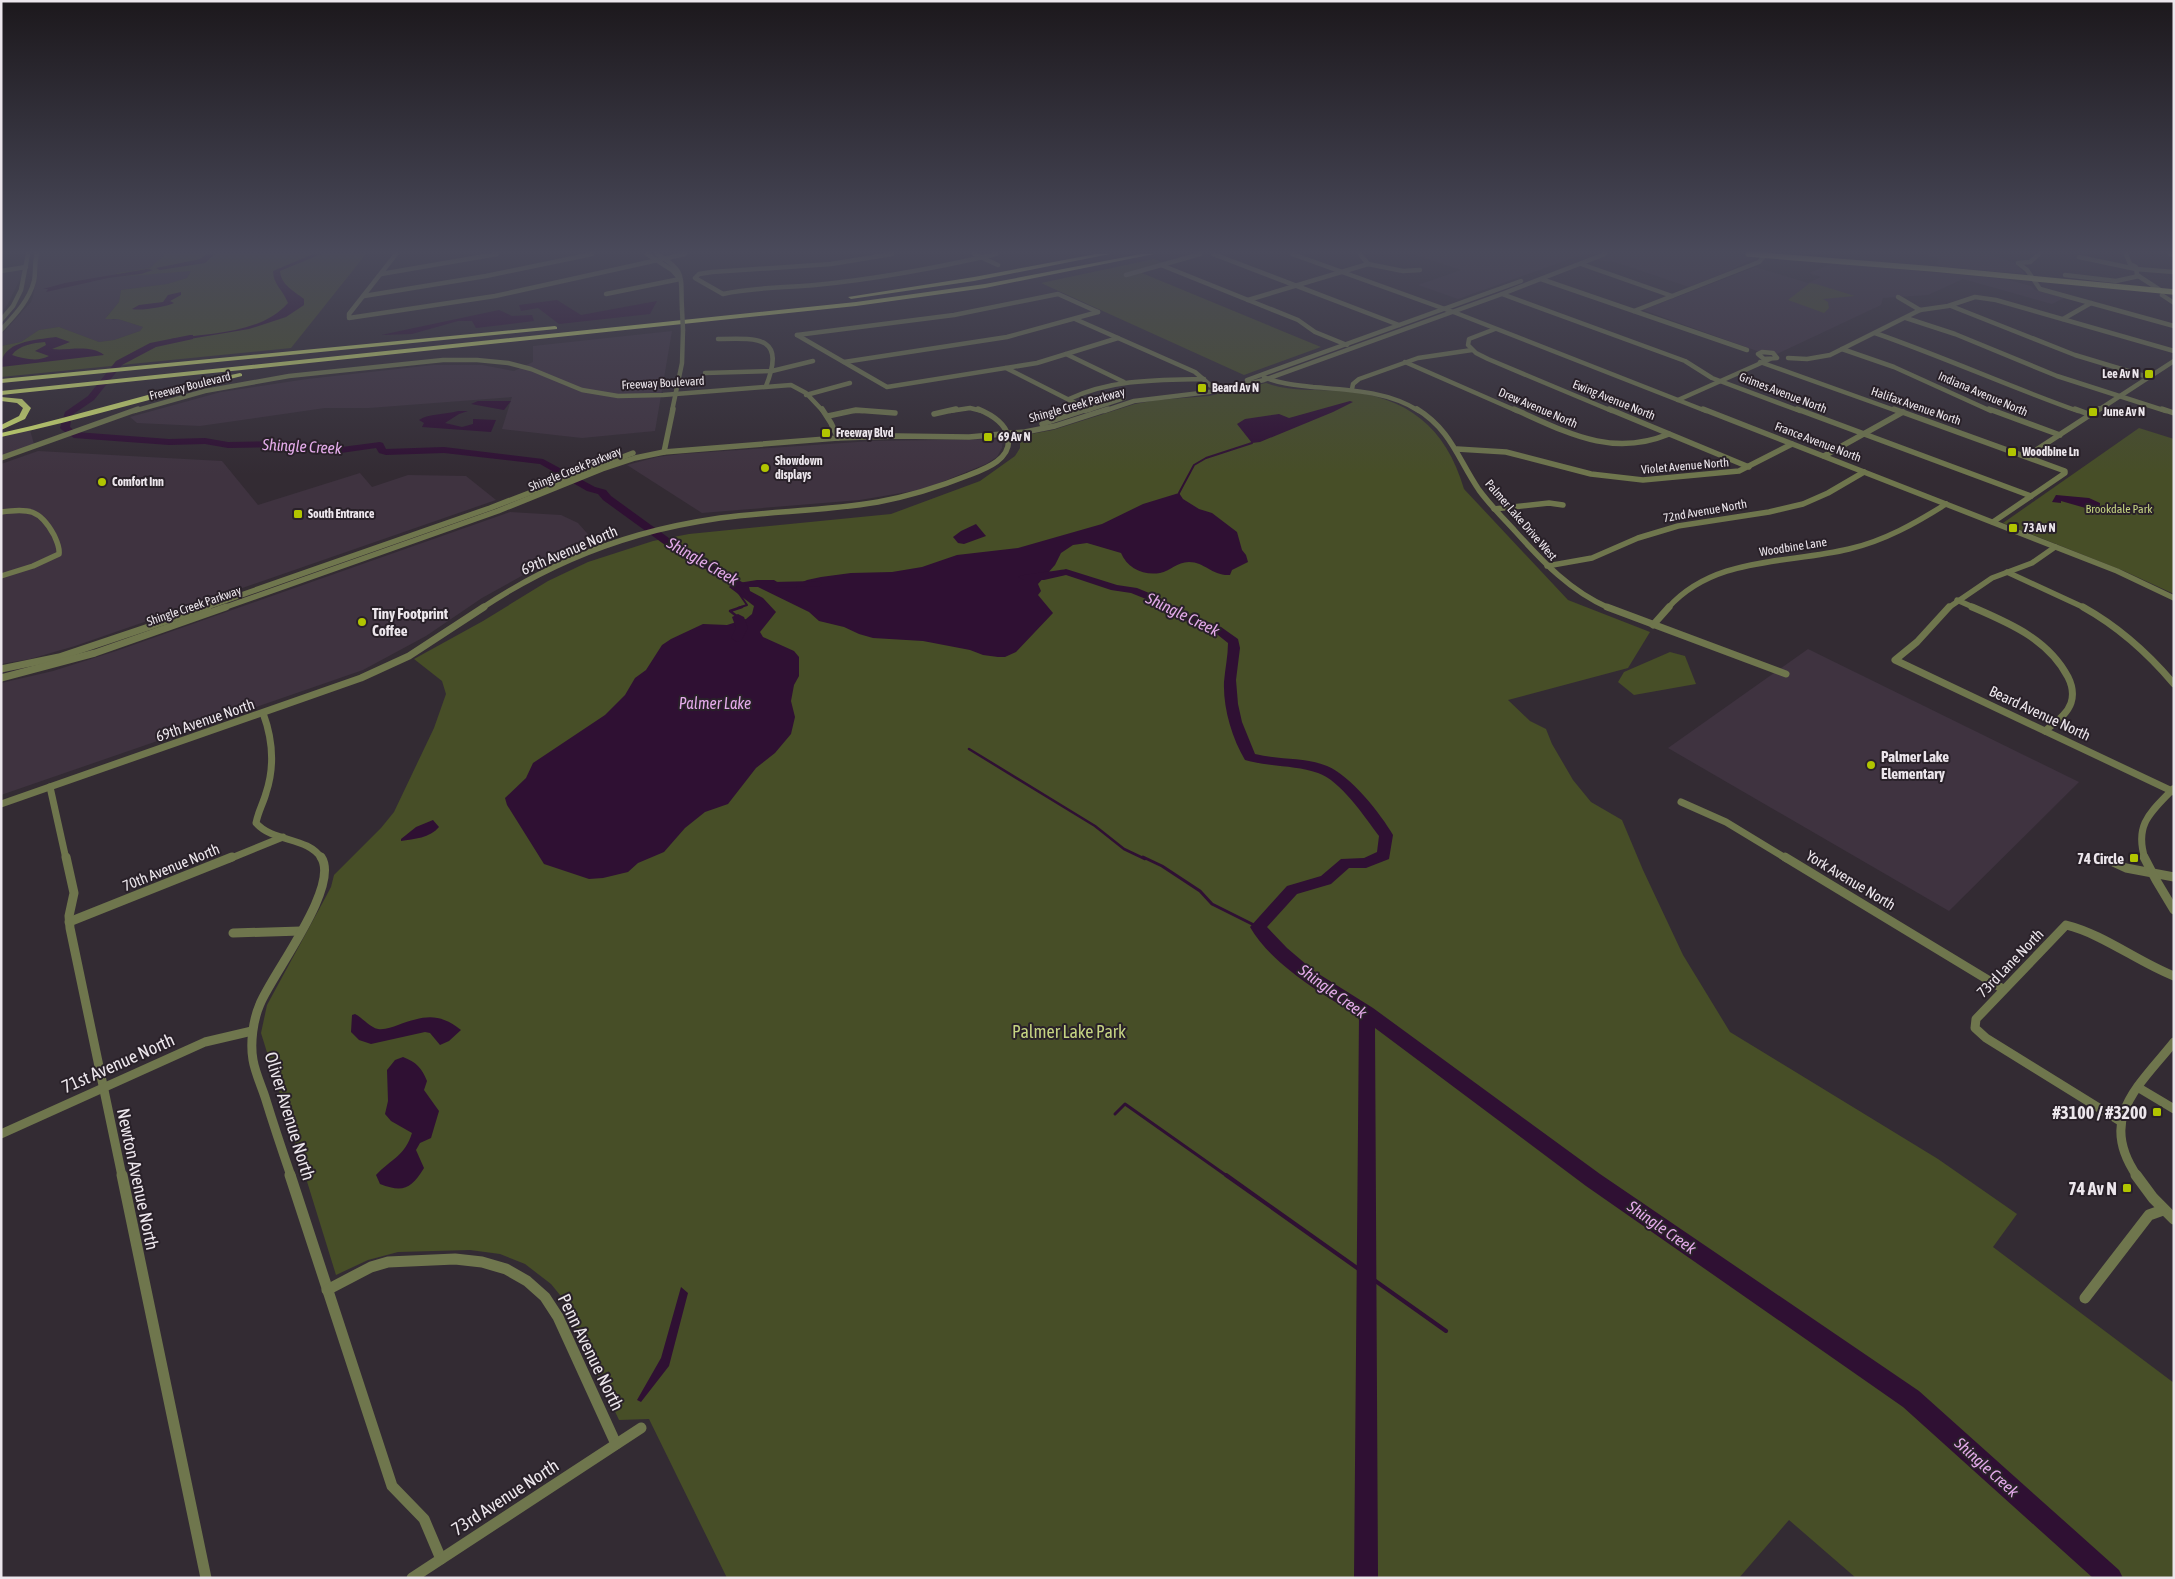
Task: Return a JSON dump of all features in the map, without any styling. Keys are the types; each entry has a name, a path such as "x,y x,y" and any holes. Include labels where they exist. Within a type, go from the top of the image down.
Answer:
{"highway":[{"path":"1,392 94,383 117,375 559,328"},
{"path":"1,381 100,374 117,375 468,345 632,328"},
{"path":"1,434 50,424 182,387 244,374 468,345"},
{"path":"1,386 100,374"},
{"path":"1,399 20,402 27,408 22,417 1,428"}],"street":[{"path":"665,449 682,363 683,328"},
{"path":"852,328 797,335 887,387 1037,363 1118,338"},
{"path":"844,362 1007,337 1041,328"},
{"path":"1096,328 1195,372 1215,389"},
{"path":"1309,328 1354,348"},
{"path":"1260,375 1391,328"},
{"path":"1267,379 1409,328"},
{"name":"France Avenue North","path":"1492,328 1993,522 2129,576 2174,598"},
{"name":"Grimes Avenue North","path":"1594,328 1685,361 1701,372 1719,380 2031,496"},
{"name":"Halifax Avenue North","path":"1682,328 1747,350 1902,412 2065,471 2031,496"},
{"path":"1760,356 1770,359 1777,357 1823,357 1886,328"},
{"path":"1936,328 1964,337 2050,373 2174,413"},
{"path":"2006,328 2075,355 2148,378"},
{"path":"2093,328 2174,351"},
{"path":"1472,350 1468,345 1469,339 1495,329"},
{"path":"1875,333 1942,357 2028,394 2091,415"},
{"path":"718,339 758,340 763,343 774,354 772,371 766,386"},
{"name":"Indiana Avenue North","path":"1842,349 1912,374 1953,395 1997,413 2060,435"},
{"path":"1352,389 1356,381 1405,362 1424,356 1472,350"},
{"name":"Ewing Avenue North","path":"1472,350 1488,359 1749,466"},
{"path":"1678,400 1719,380 1768,352 1777,357"},
{"path":"1066,354 1124,382"},
{"name":"Freeway Boulevard","path":"1,458 80,429 174,398 244,383 289,376 443,360 477,360 508,363 531,369 582,390 599,394 638,396 791,385 800,389 828,416 838,436"},
{"path":"705,373 772,371 813,361"},
{"path":"2027,456 2174,361"},
{"name":"Drew Avenue North","path":"1405,362 1585,440 1612,444 1632,444 1654,440 1668,434"},
{"path":"1006,368 1094,412"},
{"name":"Palmer Lake Drive West","path":"1260,375 1286,385 1368,391 1390,396 1418,409 1445,430 1478,489 1560,580 1586,598 1652,625 1786,674"},
{"name":"Shingle Creek Parkway","path":"1007,432 1048,423 1131,396 1215,389 1260,375"},
{"path":"1069,399 1089,390 1124,382 1204,378"},
{"name":"Shingle Creek Parkway","path":"1,669 58,657 91,646 492,508 582,471 632,453 838,436 1007,432 1055,426 1134,400 1215,389 1267,379"},
{"path":"806,395 850,383"},
{"path":"934,414 973,408 1000,422 1007,432"},
{"path":"828,416 856,410 895,413"},
{"path":"1824,456 1902,412"},
{"name":"69th Avenue North","path":"1,804 334,689 384,669 413,654 530,579 585,554 644,534 721,518 855,507 910,497 949,484 993,464 1004,454 1008,446 1007,432"},
{"name":"Violet Avenue North","path":"1457,449 1506,452 1591,474 1626,479 1675,478 1731,472 1749,466 1792,444"},
{"name":"Shingle Creek Parkway","path":"4,677 54,666 95,653 498,511 588,475 665,449"},
{"name":"72nd Avenue North","path":"1547,566 1592,558 1638,538 1678,526 1769,512 1803,504 1828,493 1864,472"},
{"path":"1993,522 2031,496"},
{"path":"1494,508 1549,503 1563,506"},
{"name":"Woodbine Lane","path":"1652,625 1675,600 1696,584 1710,577 1756,564 1828,553 1871,543 1905,529 1946,504"},
{"path":"1,512 24,510 37,512 47,522 60,548 59,554 49,560 1,576"},
{"path":"1957,600 1992,578 2032,563 2055,547"},
{"path":"2007,572 2067,598 2105,619 2150,654 2174,684"},
{"path":"1957,600 2025,633 2040,643 2061,665 2072,687 2073,697 2070,706 2063,715 2045,731"},
{"name":"Beard Avenue North","path":"1957,600 1917,642 1895,660 2173,791"},
{"path":"4,677 11,668"},
{"name":"Oliver Avenue North","path":"263,713 272,743 273,761 270,781 256,823 264,831 308,846 321,856 324,862 326,878 301,931 263,998 252,1031 253,1060 392,1486 424,1519 441,1559"},
{"name":"Newton Avenue North","path":"50,787 74,892 69,922 206,1578"},
{"path":"2173,791 2151,814 2141,833 2142,851 2152,873 2174,910"},
{"name":"York Avenue North","path":"1681,802 1726,822 2003,989"},
{"name":"70th Avenue North","path":"69,922 283,837"},
{"path":"2101,857 2120,866 2174,877"},
{"name":"73rd Lane North","path":"2120,1121 2043,1074 1974,1028 1976,1019 2066,925 2082,929 2149,966 2174,976"},
{"path":"233,933 301,931"},
{"name":"71st Avenue North","path":"1,1134 205,1042 252,1031"},
{"path":"2174,1042 2126,1105 2120,1121 2120,1138 2127,1159 2144,1187 2163,1210 2174,1219"},
{"path":"2139,1088 2174,1109"},
{"path":"2085,1298 2148,1215 2163,1210"},
{"name":"Penn Avenue North","path":"328,1290 371,1267 388,1262 455,1259 482,1262 506,1269 527,1281 545,1297 558,1318 616,1444"},
{"name":"73rd Avenue North","path":"412,1578 641,1428"}],"shaded area":[{"path":"8,328 54,328 39,330 21,342 1,346 1,335"},
{"path":"61,328 142,328 140,331 114,340 99,342"},
{"path":"1692,328 1833,328 1777,354 1757,351"},
{"path":"672,331 655,431 582,438 502,429 512,397 369,408 325,408 200,426 137,423 130,417 221,392 307,379 433,365 482,365 514,371 533,362 533,346"},
{"path":"30,430 34,444 1,456 1,435"},
{"path":"1003,439 1002,448 997,457 986,464 925,489 860,500 702,513 627,465 657,457 681,454 872,441"},
{"path":"38,451 222,461 258,505 360,473 372,487 408,475 466,476 496,500 75,646 30,659 1,664 1,464"},
{"path":"510,512 561,515 578,523 594,541 556,557 482,598 426,636 363,670 1,795 1,683 53,671 116,651"},
{"name":"Palmer Lake Elementary","path":"1808,649 2079,782 1949,911 1668,748"}],"green space":[{"path":"61,328 99,342 114,340 140,331 142,328 307,328 291,348 1,377 1,346 21,342 39,330"},
{"path":"1140,328 1274,328 1321,347 1244,375"},
{"name":"Palmer Lake Park","path":"1266,383 1294,389 1365,394 1404,408 1421,419 1435,432 1446,448 1456,467 1464,489 1568,600 1650,632 1628,668 1508,700 1530,721 1546,729 1552,744 1573,780 1591,802 1622,820 1683,955 1730,1032 1938,1159 2017,1214 1993,1247 2174,1383 2174,1578 1856,1578 1789,1520 1739,1578 727,1578 649,1419 619,1420 560,1295 551,1284 525,1264 500,1254 470,1250 398,1252 368,1260 336,1275 261,1033 267,1005 331,887 334,875 381,828 394,812 434,728 446,694 442,681 414,659 483,621 548,581 588,562 653,541 689,534 891,514 980,481 1015,456 1020,448 1020,436 1053,430 1135,404 1157,400 1209,396"},
{"name":"Brookdale Park","path":"2139,428 2174,439 2174,594 2124,571 2003,523"},
{"path":"1670,652 1685,656 1696,684 1634,695 1618,682 1624,672"}],"water":[{"path":"253,328 172,342 171,339 218,333"},
{"path":"416,328 434,328 412,334 381,335"},
{"path":"56,337 70,342 52,349 86,349 104,355 1,367 3,358 13,347 29,341","holes":["45,342 46,345 35,351 49,356 45,358 31,359 12,355 18,349 27,345"]},
{"path":"478,401 511,401 504,410 471,404"},
{"path":"1350,401 1353,402 1260,442 1252,443 1237,424 1245,419 1279,414 1289,418"},
{"path":"468,411 459,414 445,423 462,427 473,424 473,419 496,420 491,432 422,427 424,423 419,420 427,416"},
{"name":"Palmer Lake","path":"1179,493 1183,499 1199,509 1212,513 1237,532 1242,550 1248,562 1232,570 1230,575 1224,575 1200,564 1189,562 1181,563 1154,574 1142,572 1132,567 1121,553 1087,543 1073,545 1061,553 1055,565 1038,584 1041,591 1038,595 1053,613 1016,652 1005,657 983,655 970,650 923,641 873,638 844,627 819,621 809,612 758,587 749,587 750,591 763,598 776,612 760,632 763,637 794,651 799,657 799,676 794,685 791,701 795,717 791,734 775,753 756,768 728,804 705,812 685,828 664,852 638,863 628,872 589,879 544,864 507,805 505,798 526,778 533,763 605,715 625,695 635,678 646,670 662,645 703,624 727,625 746,619 752,614 754,606 729,587 732,584 757,580 774,580 782,585 794,586 807,580 821,577 851,573 892,572 922,567 957,555 1018,548 1102,524 1143,504"},
{"path":"2056,495 2089,498 2100,503 2100,509 2089,509 2061,501 2061,503 2052,502"},
{"path":"976,524 986,536 964,544 958,543 953,537 961,531"},
{"path":"433,820 439,827 431,834 401,841 416,827"},
{"path":"355,1014 378,1029 386,1029 416,1019 431,1017 445,1020 461,1030 449,1041 440,1045 430,1033 425,1032 371,1044 359,1040 351,1032 352,1015"},
{"path":"403,1057 415,1063 423,1072 427,1081 424,1090 439,1111 431,1138 420,1143 416,1150 424,1168 410,1185 395,1188 380,1184 376,1175 406,1147 412,1133 391,1121 385,1114 388,1101 387,1070 395,1060"},
{"path":"681,1287 688,1293 669,1366 641,1402 637,1400 661,1358"}],"waterway":[{"name":"Shingle Creek","path":"190,337 153,345 119,363 91,398 68,414 65,428 74,435 169,442 205,441 228,445 290,444 334,451 380,445 382,451 386,452 444,450 543,462 591,489 602,492 607,498 669,543 741,585"},
{"path":"1179,493 1194,465 1206,458 1252,443"},
{"name":"Shingle Creek","path":"1024,577 1044,577 1066,572 1115,588 1133,590 1155,599 1175,613 1217,629 1234,642 1230,680 1231,704 1239,731 1250,757 1313,767 1329,772 1347,788 1374,819 1386,835 1384,855 1366,863 1346,863 1326,880 1292,890 1258,927 1282,953 1308,975 1367,1013"},
{"name":"Shingle Creek","path":"773,585 816,584"},
{"path":"738,592 747,605 738,608"},
{"path":"738,617 730,611 742,607"},
{"path":"737,638 742,628 738,617"},
{"path":"969,749 1095,826 1124,849 1145,859"},
{"path":"1143,857 1162,866 1200,891 1212,904 1258,927"},
{"path":"1366,1578 1367,1013"},
{"name":"Shingle Creek","path":"1367,1013 1593,1180 1911,1399 2111,1578"},
{"path":"1115,1114 1125,1104 1227,1176"},
{"path":"1226,1175 1446,1331"}],"place":[{"name":"Lee Av N","path":"2149,374"},
{"name":"Beard Av N","path":"1202,388"},
{"name":"June Av N","path":"2093,412"},
{"name":"Freeway Blvd","path":"826,433"},
{"name":"69 Av N","path":"988,437"},
{"name":"Woodbine Ln","path":"2012,452"},
{"name":"Showdown displays","path":"765,468"},
{"name":"Comfort Inn","path":"102,482"},
{"name":"South Entrance","path":"298,514"},
{"name":"73 Av N","path":"2013,528"},
{"name":"Tiny Footprint Coffee","path":"362,622"},
{"name":"Palmer Lake Elementary","path":"1871,765"},
{"name":"74 Circle","path":"2134,858"},
{"name":"#3100 / #3200","path":"2157,1112"},
{"name":"74 Av N","path":"2127,1188"}]}
